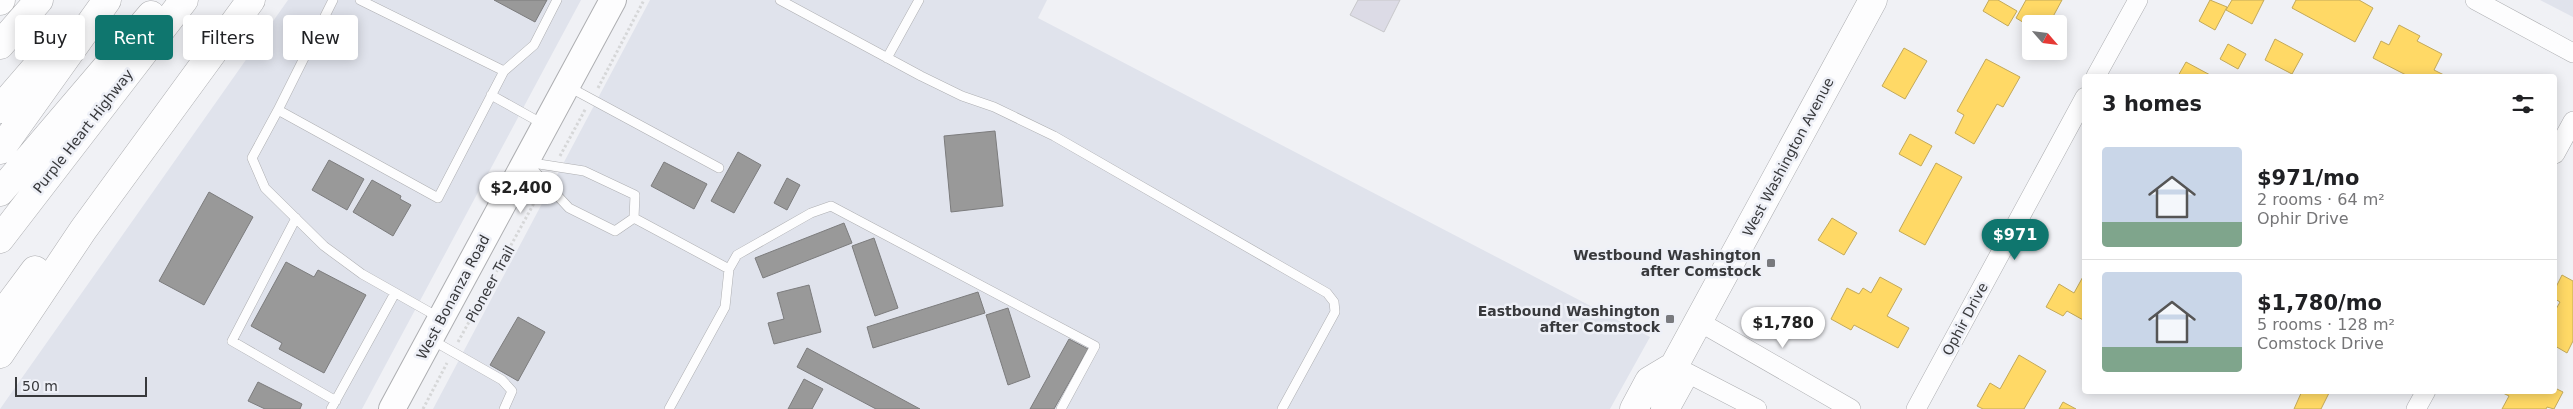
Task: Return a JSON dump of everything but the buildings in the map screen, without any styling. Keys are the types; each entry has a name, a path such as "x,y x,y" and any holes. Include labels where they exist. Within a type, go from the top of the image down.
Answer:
{"main road":[{"path":"0,45 40,0"},
{"path":"0,109 94,0"},
{"path":"0,150 106,0"},
{"path":"0,192 164,0"},
{"name":"Purple Heart Highway","path":"0,238 184,0"},
{"path":"0,317 243,0"},
{"path":"0,354 83,230 251,0"},
{"name":"West Bonanza Road","path":"392,409 613,0"},
{"name":"West Washington Avenue","path":"1674,366 1873,0"},
{"path":"1634,409 1649,381 1674,366 1681,380 1665,409"}],"street":[{"path":"2097,74 2138,0"},
{"path":"2475,0 2573,53"},
{"name":"Ophir Drive","path":"1916,409 2082,103"},
{"path":"2557,150 2573,121"},
{"path":"1698,321 1851,409"},
{"path":"1674,366 1757,409"},
{"path":"2416,409 2424,394"}],"lane":[{"path":"333,0 252,158 265,188 324,246 362,274 395,293 435,329 453,352 502,380 512,391 504,409"},
{"path":"360,0 504,71"},
{"path":"278,110 438,198 504,71 534,45 557,0"},
{"path":"780,0 946,88 994,107 1054,136 1327,293 1334,302 1335,312 1282,409"},
{"path":"887,58 919,0"},
{"path":"566,86 719,168"},
{"path":"491,96 546,125"},
{"path":"526,162 584,170 635,195 634,218"},
{"path":"526,162 569,208 615,231 634,218"},
{"path":"669,409 725,307 729,269 737,255 811,213 831,206 1095,346 1061,409"},
{"path":"296,218 232,341 334,405 395,293"},
{"path":"634,218 729,269"}],"path":[{"path":"555,166 644,0"},
{"name":"Pioneer Trail","path":"422,409 546,183"}],"shaded area":[{"path":"288,0 581,0 362,409 0,409 246,60 273,60 273,21"},
{"path":"650,0 1047,0 1038,18 1650,337 1610,409 433,409"},
{"path":"2540,0 2573,0 2573,17"}],"place":[{"name":"Westbound Washington after Comstock","path":"1771,263"},
{"name":"Eastbound Washington after Comstock","path":"1670,319"}]}
